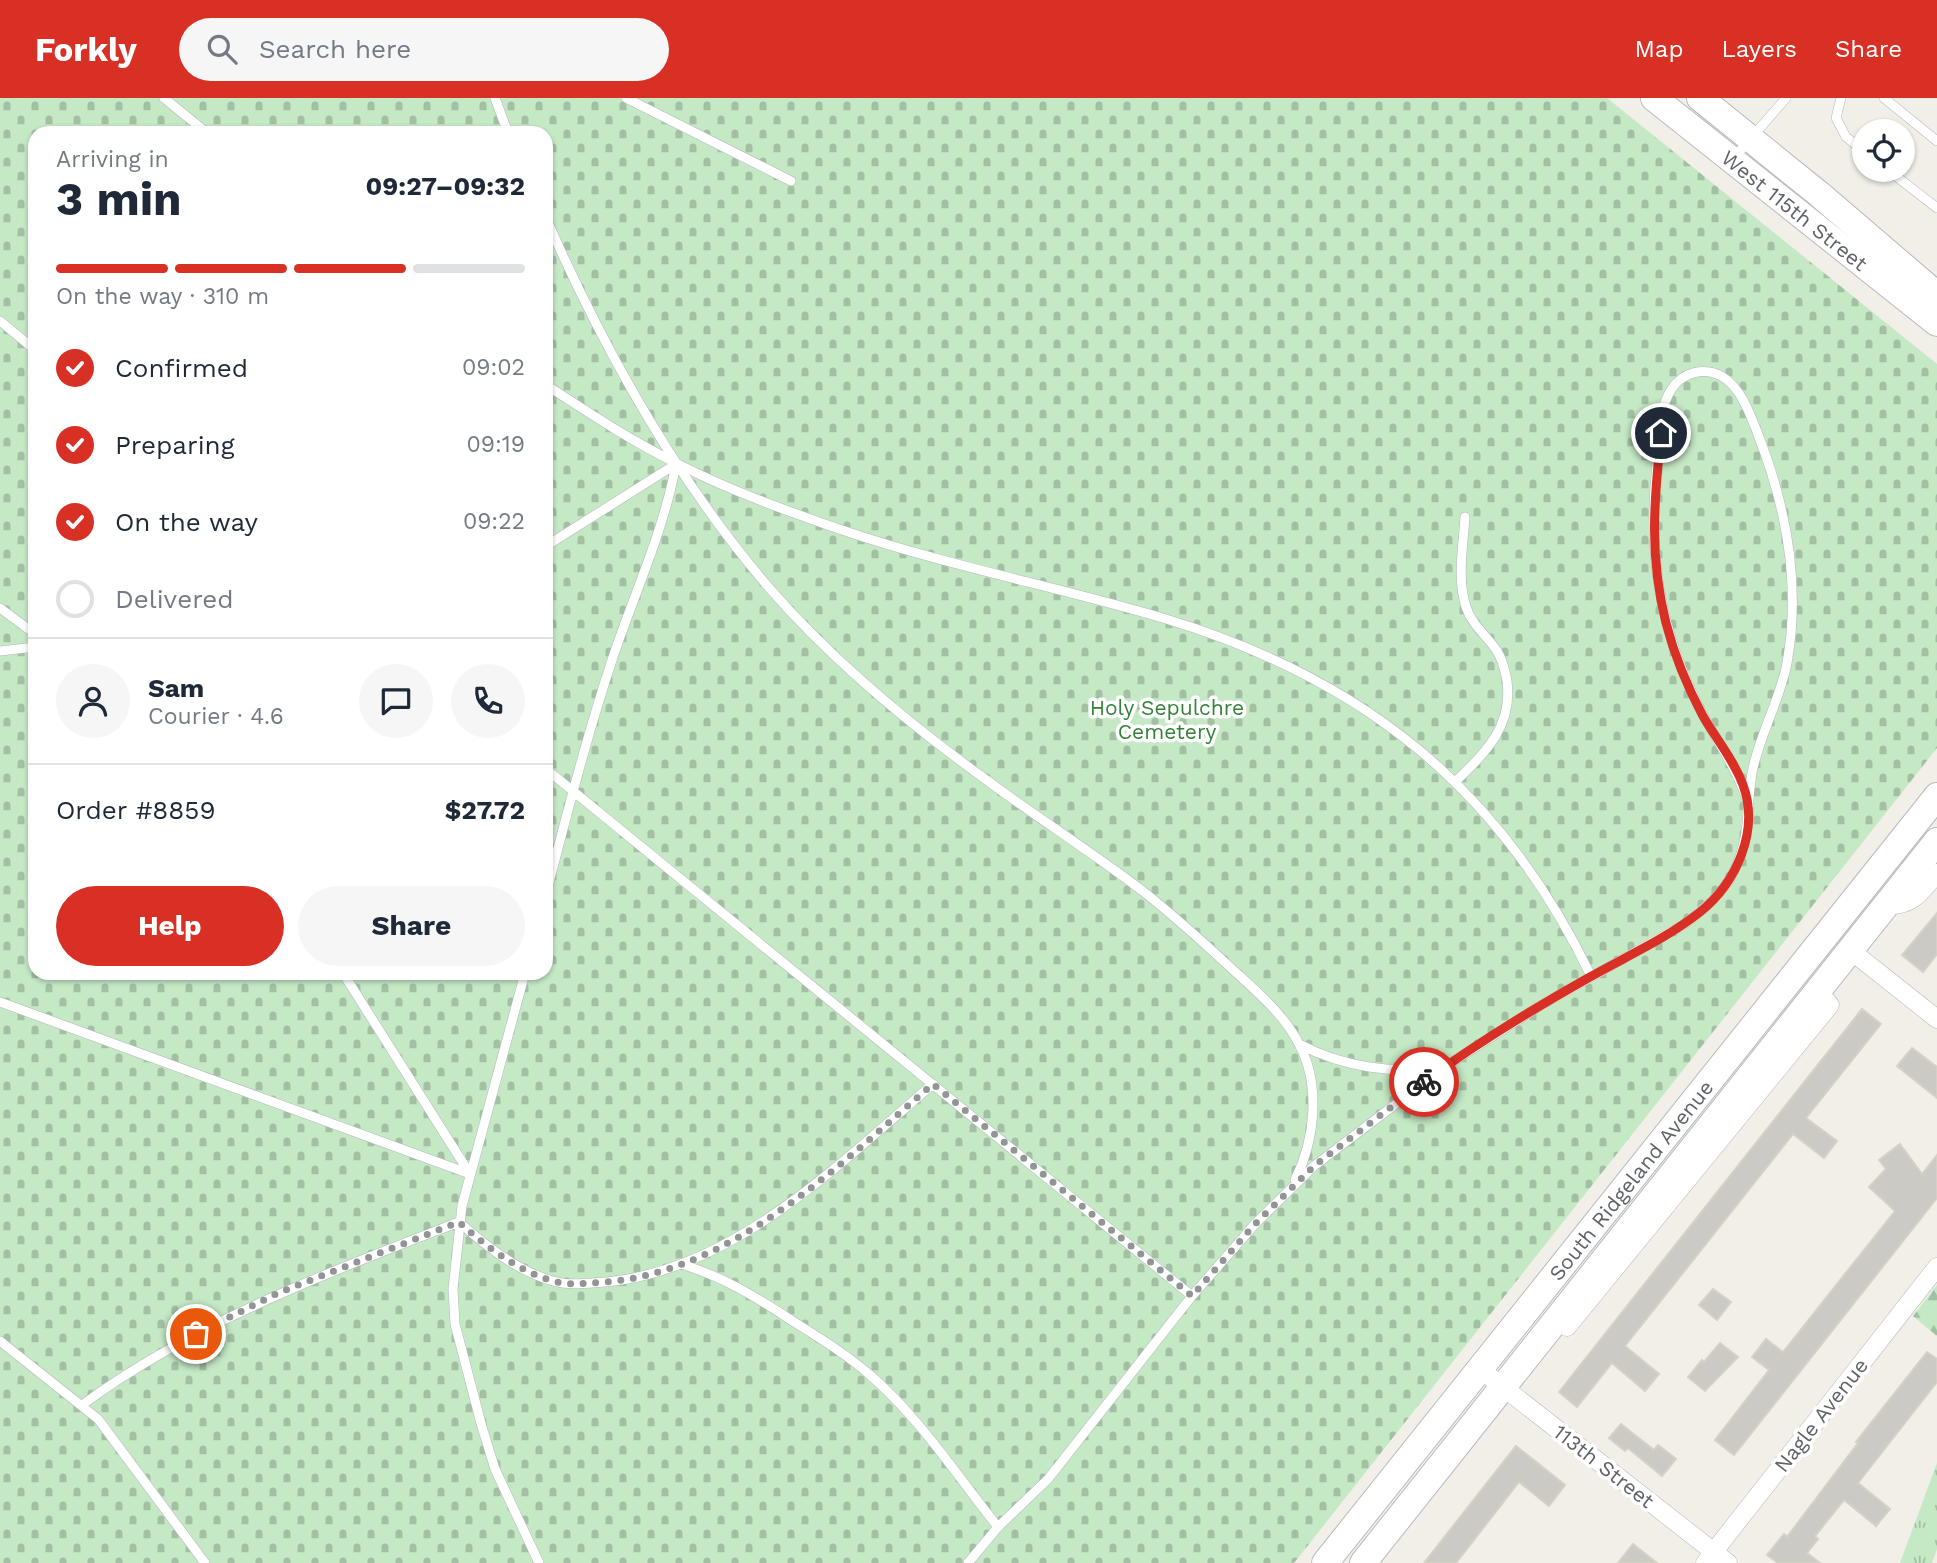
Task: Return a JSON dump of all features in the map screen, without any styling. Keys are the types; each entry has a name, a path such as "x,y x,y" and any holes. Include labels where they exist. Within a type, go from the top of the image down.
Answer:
{"main road":[{"name":"West 115th Street","path":"1654,98 1937,323"},
{"name":"West 115th Street","path":"1700,98 1937,295"},
{"name":"South Ridgeland Avenue","path":"1325,1563 1937,796"},
{"name":"South Ridgeland Avenue","path":"1363,1563 1937,841"}],"street":[{"path":"1887,905 1897,906 1916,899 1937,873"},
{"path":"1850,950 1937,1019"},
{"name":"Nagle Avenue","path":"1715,1559 1937,1267"},
{"name":"113th Street","path":"1480,1369 1715,1559"}],"lane":[{"path":"164,98 198,126"},
{"path":"495,98 505,126"},
{"path":"626,98 791,181"},
{"path":"1732,160 1786,98"},
{"path":"1841,98 1836,118 1846,138 1852,142"},
{"path":"1884,98 1937,141"},
{"path":"1903,182 1937,208"},
{"path":"553,232 604,338 655,431 735,546 772,591 809,630 945,750 1141,890 1180,922 1276,1012 1299,1044 1309,1070 1312,1097 1308,1145 1291,1188"},
{"path":"0,321 28,344"},
{"path":"968,1563 998,1527 1048,1479 1192,1296 1255,1224 1291,1188 1341,1144 1447,1066 1591,976 1683,925 1702,911 1734,872 1748,827 1752,772 1781,691 1787,662 1793,601 1788,540 1774,476 1753,420 1741,398 1731,383 1722,377 1712,373 1689,373 1676,381 1664,402 1654,489 1655,573 1667,626 1691,692 1732,763 1743,785 1749,806"},
{"path":"553,389 676,464 725,486 852,533 1122,606 1211,634 1290,668 1340,695 1399,733 1456,781 1494,822 1531,871 1575,942 1591,976"},
{"path":"553,542 676,464"},
{"path":"553,867 612,658 662,523 676,464"},
{"path":"1456,781 1483,754 1495,737 1504,719 1509,699 1505,671 1498,652 1479,630 1467,610 1461,586 1465,517"},
{"path":"0,608 28,629"},
{"path":"1,652 28,648"},
{"path":"553,775 1192,1296"},
{"path":"347,980 470,1174"},
{"path":"523,980 459,1222 453,1289 455,1324 495,1469 539,1563"},
{"path":"0,1002 470,1174"},
{"path":"1299,1044 1335,1059 1366,1067 1422,1070 1447,1066"},
{"path":"459,1222 514,1264 555,1282 577,1284 649,1275 681,1264 740,1235 781,1209 849,1157 933,1084"},
{"path":"82,1405 127,1373 216,1323 302,1283 459,1222"},
{"path":"681,1264 709,1272 737,1286 836,1349 872,1376 908,1413 998,1527"},
{"path":"0,1341 82,1405 113,1437 205,1563"}],"green space":[{"name":"Holy Sepulchre Cemetery","path":"0,98 1607,98 1937,364 1937,748 1294,1563 0,1563"},
{"path":"1937,1285 1937,1336 1913,1316"},
{"path":"1937,1463 1937,1549 1932,1563 1900,1563"}],"building":[{"path":"1937,913 1937,954 1923,972 1902,955"},
{"path":"1862,1009 1881,1024 1806,1118 1837,1141 1824,1158 1793,1134 1625,1346 1659,1374 1645,1391 1612,1363 1577,1407 1559,1392"},
{"path":"1912,1048 1937,1067 1937,1098 1897,1066"},
{"path":"1900,1144 1922,1174 1937,1155 1937,1198 1734,1455 1715,1440 1769,1370 1752,1357 1766,1339 1783,1352 1895,1211 1869,1187 1886,1169 1879,1160"},
{"path":"1713,1289 1731,1302 1717,1320 1699,1305"},
{"path":"1720,1343 1738,1357 1705,1391 1688,1377"},
{"path":"1927,1352 1937,1359 1937,1382 1858,1483 1890,1509 1876,1526 1844,1500 1815,1536 1818,1539 1807,1553 1820,1563 1778,1563 1767,1555 1784,1534 1787,1537 1858,1443 1856,1442"},
{"path":"1621,1424 1654,1450 1658,1445 1676,1459 1662,1476 1628,1448 1625,1451 1609,1438"},
{"path":"1516,1446 1565,1485 1549,1506 1519,1482 1456,1563 1424,1563"},
{"path":"1633,1544 1657,1563 1618,1563"}],"way so far":[{"path":"196,1334 278,1293 459,1222 514,1264 555,1282 577,1284 649,1275 710,1251 781,1209 849,1157 933,1084 1192,1296 1255,1224 1314,1166 1424,1082"}],"route":[{"path":"1424,1082 1538,1007 1683,925 1702,911 1720,892 1734,872 1743,849 1749,806 1743,785 1691,692 1660,599 1653,543 1654,489 1661,433"}]}
